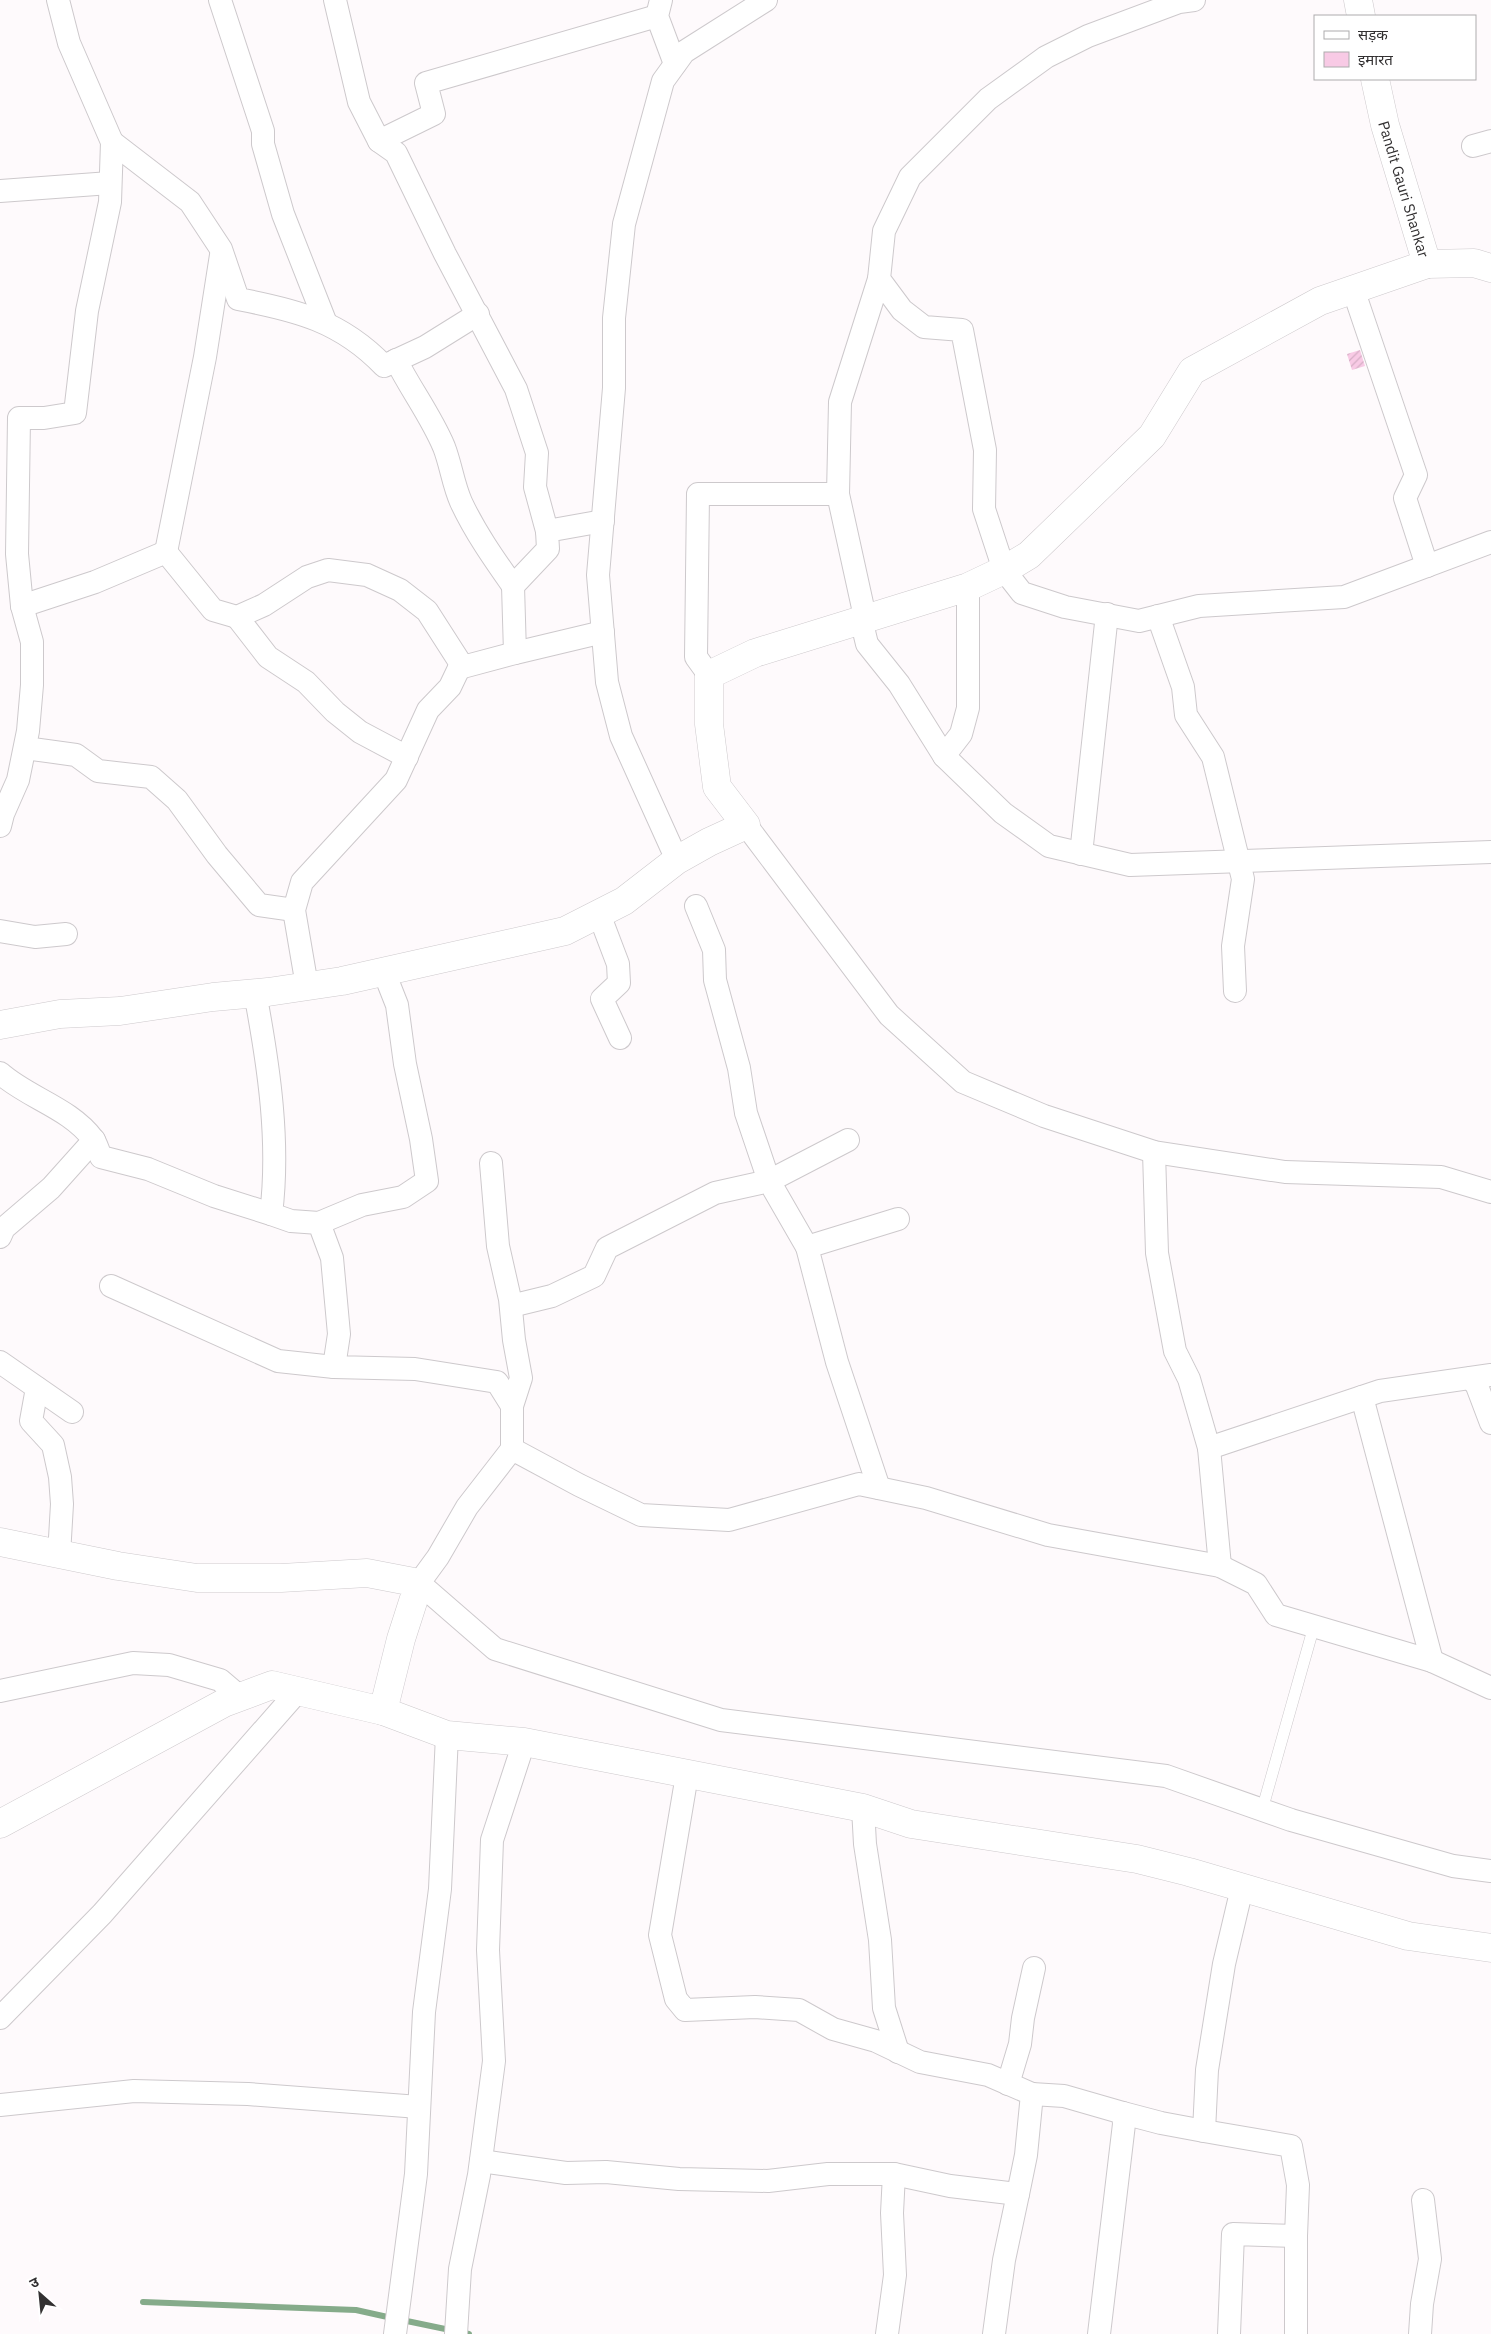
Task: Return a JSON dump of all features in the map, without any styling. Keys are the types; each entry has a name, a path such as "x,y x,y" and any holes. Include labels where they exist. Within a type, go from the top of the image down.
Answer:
{"street":[{"path":"0,826 10,772 25,748 32,685 32,642 22,606 17,554 9,536 19,418 44,418 76,413 87,311 110,202 112,142 69,42 58,0"},
{"path":"220,0 263,131 262,144 283,214 324,321"},
{"path":"336,0 359,102 379,140 396,153 445,254 478,314 516,389 537,453 535,487 547,530 548,549 513,586"},
{"path":"677,860 622,736 607,682 598,575 614,388 614,318 624,224 663,81 684,52 766,0"},
{"path":"861,619 865,617 838,494 840,402 879,279 884,230 910,177 988,99 1046,57 1088,36 1180,2 1194,0"},
{"path":"1358,0 1361,15"},
{"path":"379,140 434,114 426,83 659,8 675,64"},
{"name":"Pandit Gauri Shankar","path":"1375,80 1386,125 1427,264 1474,262 1491,268"},
{"path":"112,142 190,202 221,249 238,299 289,309 324,321 369,351 384,366 425,346 478,314"},
{"path":"0,191 110,183"},
{"path":"166,552 205,358 221,249"},
{"path":"709,675 756,653 968,587 1004,570 1028,555 1152,436 1192,371 1320,300 1427,264"},
{"path":"879,279 902,310 924,327 962,330 985,450 984,509 1004,570 1022,593 1065,607 1139,621 1199,606 1344,597 1491,542"},
{"path":"1353,289 1416,475 1405,498 1427,566"},
{"path":"396,360 444,448 460,500 482,543 513,586 515,652"},
{"path":"838,494 698,494 696,657 709,675 709,724 717,787 889,1015 963,1082 1044,1116 1154,1152 1285,1172 1441,1177 1491,1192"},
{"path":"547,530 602,521"},
{"path":"22,606 95,582 166,552"},
{"path":"166,552 213,610 237,617 268,657 306,682 335,712 360,732 407,756"},
{"path":"237,617 264,605 307,577 328,570 367,575 400,590 427,611 461,664 450,687 428,710 396,780 302,882 294,910 307,986"},
{"path":"944,756 960,734 968,708 968,587"},
{"path":"1081,854 1107,614"},
{"path":"1158,616 1183,687 1186,715 1213,757 1244,879 1233,946 1235,992"},
{"path":"861,619 867,644 899,684 944,756 1003,813 1049,846 1130,865 1491,852"},
{"path":"459,668 515,652 603,632"},
{"path":"25,748 76,755 98,771 150,777 177,800 217,855 259,904 294,910"},
{"path":"0,1025 60,1014 120,1011 307,986 384,972 564,931 624,901 677,860 709,842 746,825"},
{"path":"696,906 714,950 715,980 739,1068 746,1113 768,1180 808,1247 837,1362 879,1488"},
{"path":"598,914 618,964 619,983 602,999 620,1038"},
{"path":"0,931 35,937 66,934"},
{"path":"0,1073 24,1090 75,1120 94,1140 101,1157 148,1168 214,1196 292,1221 319,1223 362,1205 403,1197 427,1181 421,1140 405,1064 397,1005 384,972"},
{"path":"238,995 256,998 262,1030 272,1117 275,1181 271,1214"},
{"path":"0,1237 4,1228 51,1188 94,1140"},
{"path":"511,1306 552,1296 594,1276 606,1248 715,1193 768,1180 848,1140"},
{"path":"1154,1152 1158,1263 1175,1351 1189,1379 1208,1448 1220,1566"},
{"path":"383,1711 401,1639 419,1583 438,1557 467,1507 512,1449 512,1406 521,1378 514,1340 511,1306 498,1246 491,1163"},
{"path":"808,1247 898,1219"},
{"path":"319,1223 332,1258 339,1334 334,1366"},
{"path":"110,1286 278,1361 334,1366 415,1369 497,1382 512,1406"},
{"path":"0,1362 72,1412"},
{"path":"1208,1448 1380,1391 1481,1377 1478,1386 1491,1423"},
{"path":"37,1388 31,1421 53,1445 60,1476 62,1504 59,1555"},
{"path":"1362,1397 1432,1661"},
{"path":"512,1449 640,1515 729,1520 859,1484 926,1498 1048,1535 1220,1566 1256,1584 1276,1615 1432,1661 1491,1688"},
{"path":"0,1542 118,1566 197,1578 281,1578 368,1573 419,1583 495,1649 721,1720 1166,1776 1262,1810 1453,1866 1491,1871"},
{"path":"0,1691 133,1663 169,1665 220,1680 240,1697"},
{"path":"0,1824 224,1703 272,1685 383,1711 447,1734 524,1742 863,1808 911,1824 1138,1859 1408,1936 1491,1948"},
{"path":"0,2018 102,1914 298,1691"},
{"path":"394,2334 416,2174 424,2012 440,1888 447,1734"},
{"path":"456,2334 460,2268 481,2161 494,2062 488,1950 492,1840 524,1742"},
{"path":"687,1775 660,1935 676,1999 685,2010 755,2007 799,2010 833,2029 876,2041 920,2062 988,2076 1032,2094 1064,2096 1160,2123 1291,2146 1298,2185 1296,2334"},
{"path":"863,1808 865,1844 880,1940 884,2008 898,2052"},
{"path":"1204,2131 1207,2070 1224,1964 1242,1888"},
{"path":"1008,2084 1020,2044 1023,2018 1034,1968"},
{"path":"0,2104 134,2091 248,2094 419,2107"},
{"path":"994,2334 1004,2260 1026,2155 1032,2094"},
{"path":"1099,2334 1123,2112"},
{"path":"481,2161 566,2173 606,2172 679,2179 768,2181 828,2174 894,2174 950,2186 1018,2194"},
{"path":"887,2334 895,2275 892,2213 894,2174"},
{"path":"1420,2334 1422,2304 1430,2259 1423,2200"},
{"path":"1229,2334 1233,2234 1296,2236"}],"lane":[{"path":"1262,1810 1314,1626"}],"building":[{"path":"1360,350 1365,366 1352,370 1347,354"}],"waterway":[{"path":"143,2302 356,2310 392,2318"},
{"path":"402,2320 469,2334"}]}
